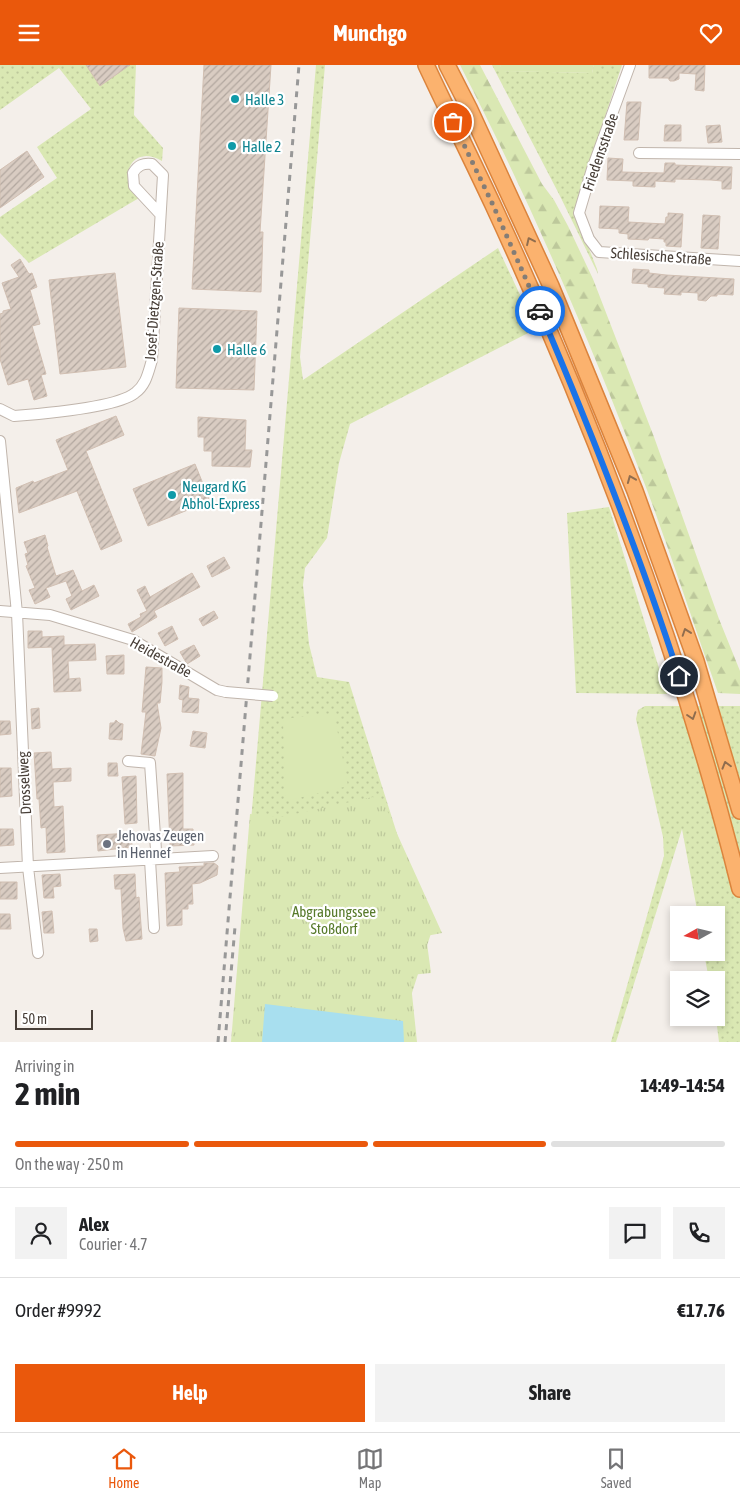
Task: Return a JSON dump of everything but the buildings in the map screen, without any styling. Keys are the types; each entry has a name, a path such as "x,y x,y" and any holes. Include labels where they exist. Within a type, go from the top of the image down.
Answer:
{"highway":[{"path":"426,65 493,205 533,295 618,501 649,585 703,752 740,889"},
{"path":"447,65 469,108 551,286 635,491 696,661 740,811"}],"street":[{"name":"Friedensstraße","path":"589,239 579,213 592,169 630,65"},
{"path":"639,153 740,154"},
{"name":"Josef-Dietzgen-Straße","path":"0,410 14,416 122,401 135,393 146,381 152,360 163,175 152,164 142,164 133,173 134,186 160,214"},
{"name":"Schlesische Straße","path":"589,239 599,252 740,261"},
{"path":"0,441 17,613"},
{"name":"Heidestraße","path":"0,611 50,615 133,640 217,690 226,693 274,696"},
{"name":"Drosselweg","path":"17,613 28,867 38,953"},
{"path":"128,761 150,763 156,850 150,860 154,928"},
{"path":"0,868 213,857"}],"green space":[{"path":"0,65 136,65 134,115 163,148 162,161 143,156 136,159 131,165 129,180 132,189 139,198 29,263 0,233 0,217 57,178 37,147 91,109 59,68 0,110"},
{"path":"316,65 325,65 300,357 303,380 498,248 536,329 350,424 339,463 327,538 305,568 303,585 309,644 317,677 349,682 418,900 433,927 403,1021 232,1042"},
{"path":"460,65 480,65 542,184 554,200 568,226 593,279 654,437 719,619 740,671 740,694 718,693 656,515 605,382 536,222"},
{"path":"492,65 500,65 503,71 592,73 594,65 622,65 574,211 598,274 560,196"},
{"path":"500,65 594,65 592,73 502,71"},
{"path":"609,507 667,694 576,693 567,513"},
{"path":"645,706 740,706 740,1042 719,1042 717,1026 725,1026 725,971 707,971 705,961 725,961 725,906 696,906 682,829 616,1042 611,1042 664,856 663,837 636,719 638,710"},
{"path":"334,713 348,786 286,801 283,719"},
{"name":"Abgrabungssee Stoßdorf","path":"373,797 385,802 389,816 442,933 426,936 431,973 410,975 417,1042 231,1042 250,814 281,817"}],"water":[{"path":"265,1004 403,1021 404,1042 262,1042"}],"railway":[{"path":"218,1042 299,65"},
{"path":"225,1042 235,927"}],"way so far":[{"path":"453,122 493,205 540,311"}],"place":[{"name":"Halle 3","path":"235,99"},
{"name":"Halle 2","path":"232,146"},
{"name":"Halle 6","path":"217,349"},
{"name":"Neugard KG Abhol-Express","path":"172,495"},
{"name":"Jehovas Zeugen in Hennef","path":"107,844"}],"route":[{"path":"540,311 618,501 649,585 679,676"}]}
